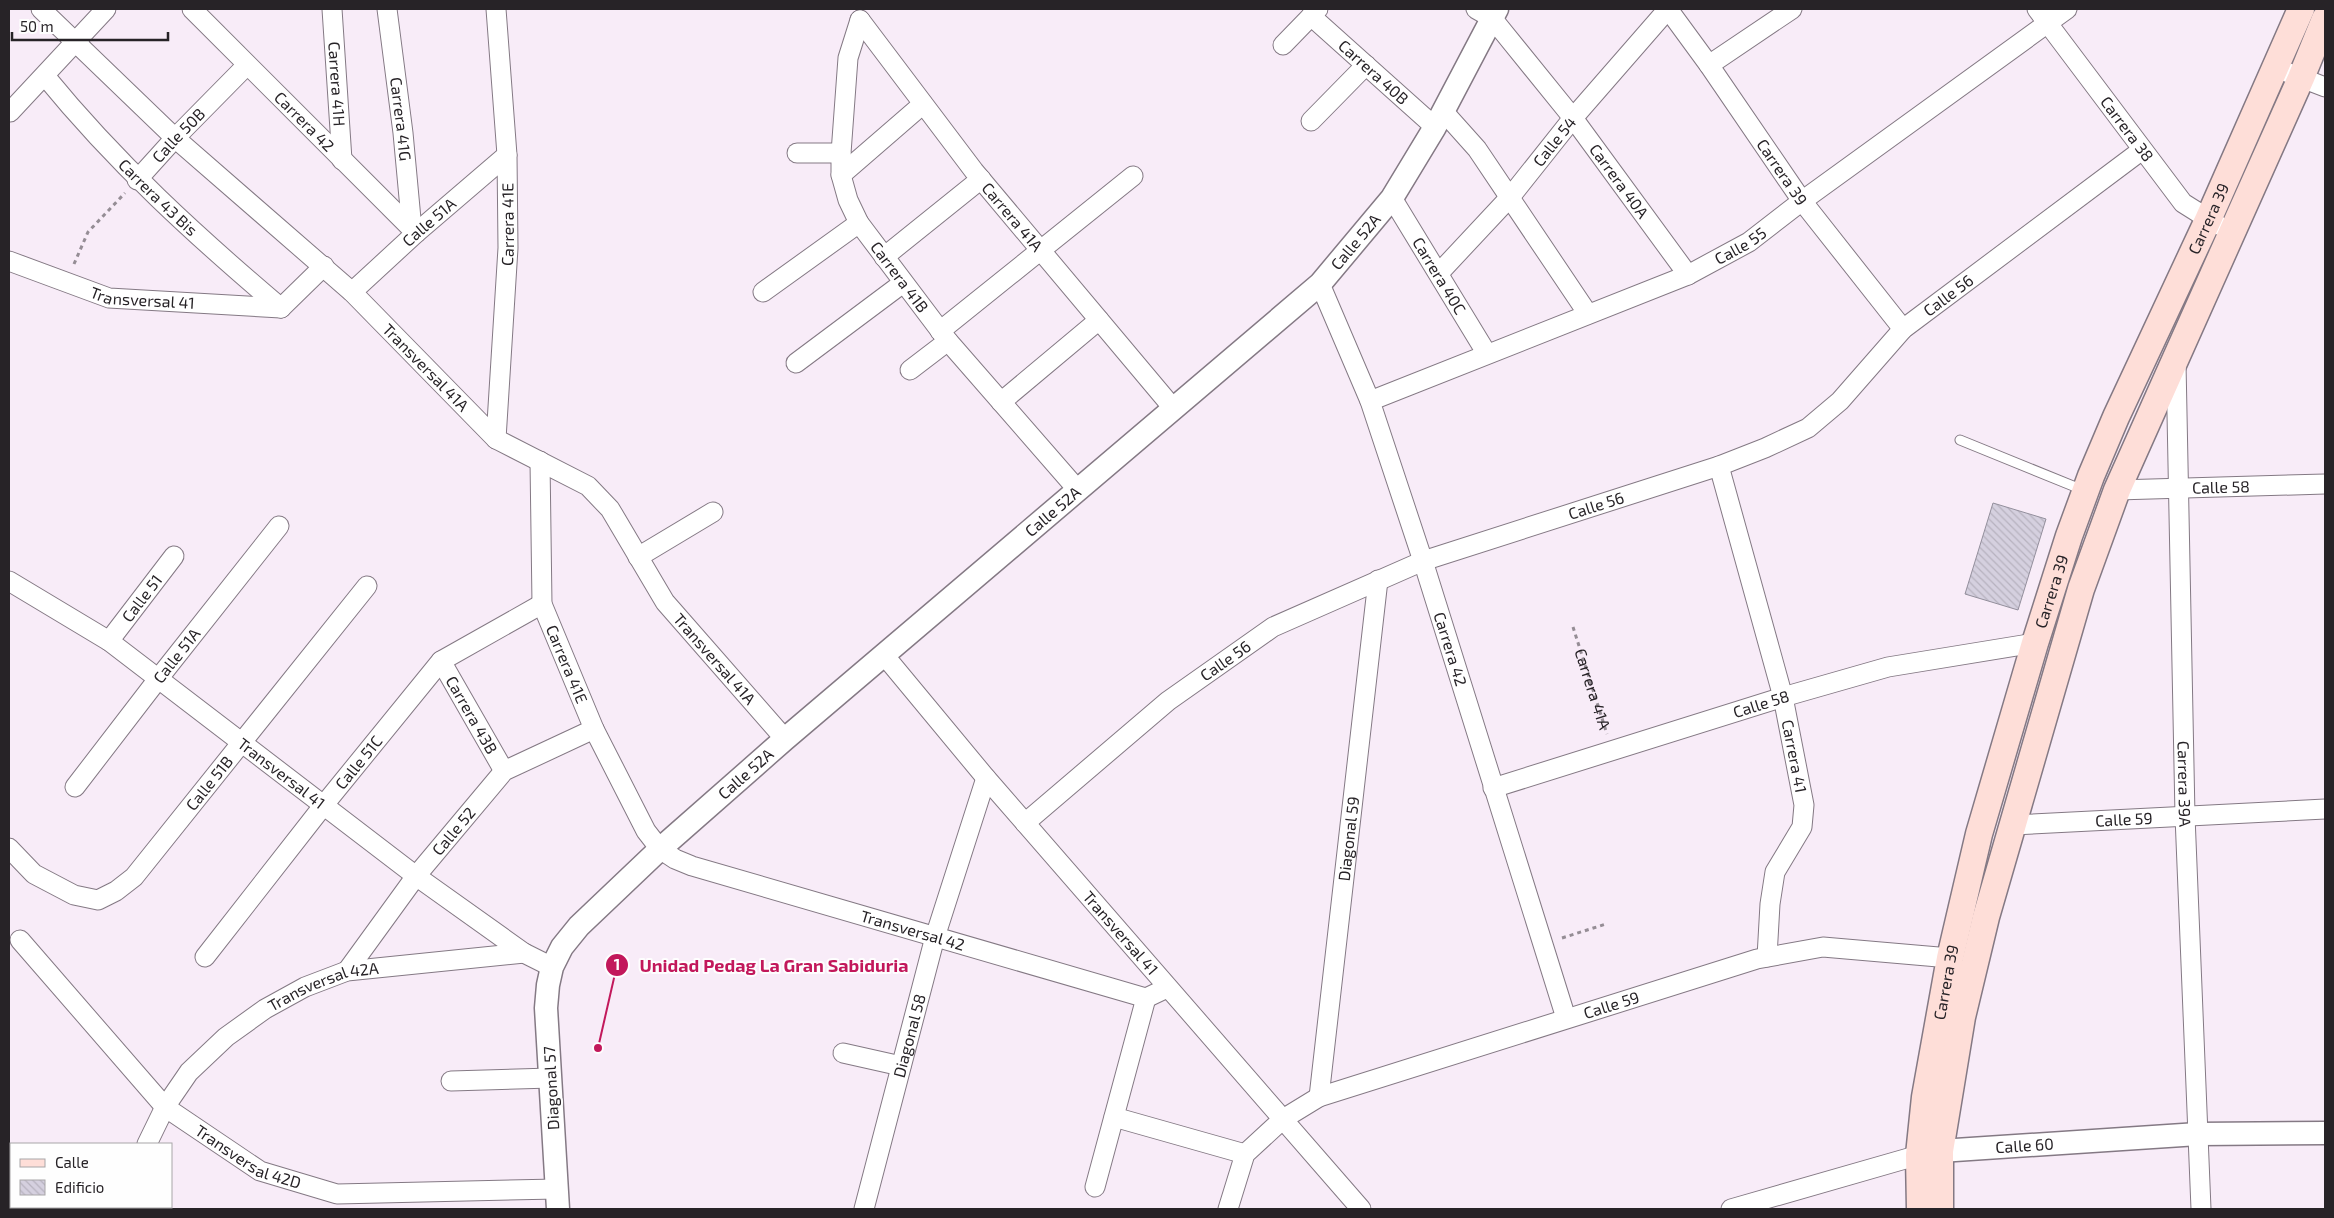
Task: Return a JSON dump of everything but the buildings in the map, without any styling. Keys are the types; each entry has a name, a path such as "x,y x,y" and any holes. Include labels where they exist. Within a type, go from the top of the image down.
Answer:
{"main road":[{"name":"Carrera 39","path":"1940,1209 1929,1153 1925,1097 1950,958 1979,834 2035,643 2085,491 2116,417 2208,220 2301,9"},
{"name":"Carrera 39","path":"1920,1209 1929,1153 1986,917 2081,589 2117,490 2301,78 2325,19"}],"street":[{"name":"Transversal 41A","path":"41,9 175,138 352,292 496,439 588,486 610,509 664,602 784,739"},
{"path":"10,112 106,9"},
{"name":"Carrera 42","path":"192,9 414,232"},
{"name":"Carrera 41H","path":"332,9 342,160"},
{"name":"Carrera 41G","path":"387,9 414,232"},
{"name":"Carrera 41E","path":"496,9 507,155 508,248 496,439"},
{"name":"Carrera 39","path":"1668,9 1709,65 1802,201 1903,329"},
{"name":"Calle 54","path":"1439,273 1510,196 1573,118 1668,9"},
{"path":"1709,65 1792,9"},
{"name":"Calle 55","path":"1370,401 1688,274 1749,242 2043,16 2067,9"},
{"path":"1283,45 1315,12"},
{"name":"Carrera 40B","path":"1315,12 1366,65 1477,149 1510,196"},
{"name":"Carrera 40A","path":"1488,12 1573,118 1688,274"},
{"name":"Calle 52A","path":"552,967 562,947 578,926 660,849 784,739 1320,284 1392,198 1439,119 1488,12"},
{"name":"Carrera 41A","path":"866,14 923,104 981,179 1173,408"},
{"name":"Carrera 41B","path":"866,14 848,58 841,153 841,175 848,200 859,223 944,336 1077,489"},
{"name":"Carrera 38","path":"2043,16 2183,203 2208,220 2231,232"},
{"path":"1311,121 1366,65"},
{"name":"Calle 50B","path":"137,180 175,138 247,66"},
{"path":"2276,68 2325,86"},
{"name":"Carrera 43 Bis","path":"45,76 83,122 137,180 223,260 281,308"},
{"path":"841,175 923,104"},
{"name":"Calle 56","path":"1025,823 1168,701 1273,628 1423,561 1719,466 1765,448 1808,428 1840,401 1903,329 2142,150"},
{"path":"797,153 841,153"},
{"name":"Calle 51A","path":"352,292 414,232 507,155"},
{"path":"910,370 944,336 1040,250 1133,176"},
{"path":"884,257 981,179"},
{"path":"1510,196 1588,314"},
{"name":"Carrera 40C","path":"1392,198 1487,354"},
{"path":"763,292 859,223"},
{"name":"Transversal 41","path":"9,261 109,298 281,308"},
{"path":"281,308 324,266"},
{"path":"796,363 903,283"},
{"name":"Carrera 42","path":"1320,284 1370,401 1423,561 1566,1018"},
{"path":"1001,402 1099,320"},
{"name":"Carrera 39A","path":"2176,359 2186,816 2201,1209"},
{"name":"Carrera 41E","path":"540,460 542,604 594,729 646,831 660,849"},
{"name":"Carrera 41","path":"1719,466 1783,697 1804,805 1802,827 1775,872 1770,904 1767,957"},
{"name":"Calle 58","path":"2117,490 2325,484"},
{"path":"638,557 713,512"},
{"name":"Calle 51A","path":"76,787 158,679 279,526"},
{"name":"Calle 51","path":"109,641 174,556"},
{"name":"Diagonal 59","path":"1319,1097 1378,580"},
{"name":"Transversal 41","path":"9,581 109,641 416,876 524,953 552,967"},
{"name":"Calle 51B","path":"9,848 34,874 74,896 98,900 116,891 134,877 367,586"},
{"name":"Calle 51C","path":"205,957 323,806 441,661 542,604"},
{"name":"Calle 58","path":"1493,788 1783,697 1888,667 2035,643"},
{"name":"Transversal 41","path":"884,655 986,778 1361,1209"},
{"name":"Carrera 43B","path":"441,661 504,771"},
{"name":"Calle 52","path":"347,971 416,876 504,771 594,729"},
{"name":"Diagonal 58","path":"864,1209 935,938 986,778"},
{"name":"Calle 59","path":"2013,826 2325,809"},
{"name":"Transversal 42","path":"660,849 675,859 692,866 1146,998"},
{"name":"Transversal 42D","path":"20,940 166,1107 260,1171 337,1194 558,1199"},
{"name":"Calle 59","path":"1283,1119 1319,1097 1566,1018 1767,957 1824,948 1950,958"},
{"name":"Transversal 42A","path":"148,1143 166,1107 189,1072 226,1037 265,1008 305,988 347,971 524,953"},
{"name":"Diagonal 57","path":"552,967 546,1008 558,1199"},
{"path":"1095,1187 1146,998 1168,988"},
{"path":"843,1053 901,1066"},
{"path":"451,1081 551,1078"},
{"path":"1114,1117 1245,1154"},
{"path":"1228,1209 1245,1154 1283,1119"},
{"name":"Calle 60","path":"1731,1209 1929,1153 2198,1134 2325,1133"}],"lane":[{"path":"1960,440 2085,491"}],"path":[{"path":"66,282 88,232 137,180"},
{"name":"Carrera 41A","path":"1573,627 1612,751"},
{"path":"1542,944 1606,924"}],"place":[{"name":"Unidad Pedag La Gran Sabiduria","path":"598,1048"}]}
